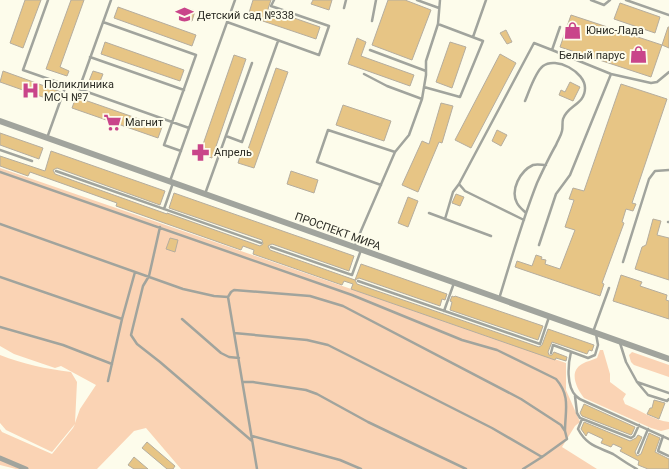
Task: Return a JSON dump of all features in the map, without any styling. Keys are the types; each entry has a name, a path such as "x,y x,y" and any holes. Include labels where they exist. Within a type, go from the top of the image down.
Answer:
{"street":[{"name":"ПРОСПЕКТ МИРА","path":"0,122 669,359"},
{"path":"0,458 26,469"}],"lane":[{"path":"48,0 23,70 189,128"},
{"path":"106,0 109,4"},
{"path":"79,89 111,0"},
{"path":"164,209 181,151 235,0"},
{"path":"227,22 319,55 329,26 272,6 274,0"},
{"path":"344,8 346,0"},
{"path":"372,21 376,0"},
{"path":"417,0 439,8"},
{"path":"353,247 395,152 408,135 422,99 426,61 438,24 440,0"},
{"path":"473,38 486,0"},
{"path":"591,0 604,4 610,0"},
{"path":"626,0 669,15"},
{"path":"103,22 196,55 164,145 181,151"},
{"path":"424,88 460,96 483,41 438,24"},
{"path":"552,50 560,27"},
{"path":"226,136 242,142 278,40"},
{"path":"445,219 453,192 459,184 534,43 611,74 651,83 657,82 669,72"},
{"path":"370,50 426,71"},
{"path":"90,57 184,90"},
{"path":"499,299 526,213 538,182 562,131 564,118 567,111 580,102 584,95 585,87 581,77 575,71 559,63 552,62 543,66 538,73 525,101"},
{"path":"205,194 252,63"},
{"path":"364,74 387,86 422,99"},
{"path":"539,245 556,194 570,175 611,74"},
{"path":"47,138 66,85"},
{"path":"381,185 317,162 328,130 395,152"},
{"path":"0,150 32,161"},
{"path":"526,213 517,203 514,193 518,181 525,170 534,165 546,165"},
{"path":"622,262 649,179 655,171 669,170"},
{"path":"56,171 261,243"},
{"path":"0,172 352,295 462,340 497,350 556,379 562,386 565,394 567,413 565,432"},
{"path":"459,184 465,191 524,220"},
{"path":"429,213 491,236"},
{"path":"0,224 183,289 214,296 228,297"},
{"path":"160,227 149,276 143,286 131,335 137,344 253,442"},
{"path":"271,246 352,275 361,250"},
{"path":"108,381 122,319 135,272"},
{"path":"0,277 122,319"},
{"path":"358,281 540,344 549,317"},
{"path":"444,311 454,283"},
{"path":"551,353 553,346 588,358 595,355 598,345 594,333 609,288"},
{"path":"257,469 244,382 228,297 234,290 310,296 343,306 521,399 562,425 567,438 523,469"},
{"path":"182,319 221,353 229,358 239,358"},
{"path":"0,327 63,345 112,364"},
{"path":"234,333 307,340 328,345 492,428 542,457"},
{"path":"620,342 626,362 637,382 648,395 667,401 669,399"},
{"path":"571,352 568,370 575,395 577,413 580,418 632,438 638,425"},
{"path":"244,382 306,390 368,422 466,469"},
{"path":"637,382 669,394"},
{"path":"575,395 584,401 669,439"},
{"path":"582,419 578,430 591,445 612,454 637,469"},
{"path":"638,453 648,430"},
{"path":"252,436 340,460 361,469"},
{"path":"663,436 658,451 669,456"}],"shaded area":[{"path":"0,168 566,363 566,390 580,422 575,426 562,447 597,469 181,469 146,428 134,431 97,469 16,469 0,465 0,429 2,432 52,454 75,424 52,452 6,430 0,423 0,355 35,366 71,372 77,382 75,423 80,409 96,385 61,366 55,368 14,354 0,346"},
{"path":"600,350 603,350 610,374 610,382 626,394 623,399 625,404 652,417 669,422 669,429 661,431 651,428 584,398 575,381 575,371 582,364 597,358"},
{"path":"632,352 669,365 669,377 634,365 631,362 629,355"}],"building":[{"path":"25,0 41,0 23,48 10,43"},
{"path":"71,0 84,0 60,67 69,71 67,76 46,69"},
{"path":"253,0 271,0 268,9 320,27 316,39 248,16"},
{"path":"313,0 332,0 329,10 311,4"},
{"path":"388,0 405,0 431,10 412,60 372,45"},
{"path":"620,3 660,17 655,33 614,19"},
{"path":"118,7 196,35 192,46 114,18"},
{"path":"187,8 195,11 192,21 183,18"},
{"path":"571,15 662,45 651,77 560,47"},
{"path":"669,27 669,48 662,45"},
{"path":"506,30 512,42 507,44 500,33"},
{"path":"357,38 366,42 361,56 414,75 410,86 348,64"},
{"path":"105,42 184,70 180,81 101,54"},
{"path":"450,42 466,47 452,88 436,82"},
{"path":"500,54 516,63 471,148 455,140"},
{"path":"234,55 246,59 212,158 200,153"},
{"path":"276,68 288,72 254,168 238,163 241,153 246,155"},
{"path":"3,71 61,92 57,102 0,82"},
{"path":"93,71 103,74 97,89 87,86"},
{"path":"570,82 580,87 573,101 559,95 561,90 565,92"},
{"path":"621,84 667,99 632,203 636,204 633,211 626,209 622,222 624,223 602,283 604,284 600,296 515,267 517,261 532,266 536,255 542,257 541,259 546,260 545,264 560,269 575,230 565,227 574,200 569,199 573,188 584,191"},
{"path":"76,97 162,127 158,138 72,108"},
{"path":"441,103 453,106 442,143 439,142 418,192 402,185 422,141 429,144"},
{"path":"343,105 391,121 384,141 336,125"},
{"path":"497,130 507,135 501,146 492,141"},
{"path":"0,133 43,148 39,159 0,145"},
{"path":"51,151 165,191 160,205 57,168 53,170 55,174 260,246 263,244 262,240 169,208 174,193 354,256 349,271 272,244 268,246 270,250 355,280 357,284 539,347 542,345 548,329 594,345 592,351 589,350 587,354 552,342 548,352 549,355 552,355 554,352 567,357 566,361 556,358 555,360 351,289 353,284 344,281 342,285 253,254 254,250 243,246 241,250 116,206 117,203 30,172 28,176 0,166 0,156 45,171"},
{"path":"291,171 318,180 314,193 287,184"},
{"path":"456,194 464,197 460,206 452,203"},
{"path":"408,197 418,201 408,227 398,223"},
{"path":"653,219 661,221 657,235 669,238 669,280 635,269 642,247 646,245"},
{"path":"170,238 178,240 175,252 166,249"},
{"path":"361,264 447,294 445,300 442,299 440,306 359,278 355,280"},
{"path":"621,275 642,282 640,286 667,295 666,300 669,301 669,319 613,301"},
{"path":"452,296 543,326 538,340 450,310 452,302 450,301"},
{"path":"654,400 665,403 659,419 647,414 650,408 652,408"},
{"path":"584,404 635,427 632,434 631,435 582,416 580,413"},
{"path":"584,422 630,441 638,435 642,437 635,452 637,456 641,454 649,433 660,438 655,452 669,459 669,469 648,469 638,465 639,461 620,451 622,448 613,444 611,447 601,443 603,439 588,432 586,436 581,429"},
{"path":"147,442 175,466 173,469 167,469 142,448"},
{"path":"134,457 148,469 134,469 128,465"}],"place":[{"name":"Детский сад №338","path":"184,15"},
{"name":"Юнис-Лада","path":"573,30"},
{"name":"Белый парус","path":"638,55"},
{"name":"Поликлиника МСЧ №7","path":"31,90"},
{"name":"Магнит","path":"112,122"},
{"name":"Апрель","path":"201,152"}]}
